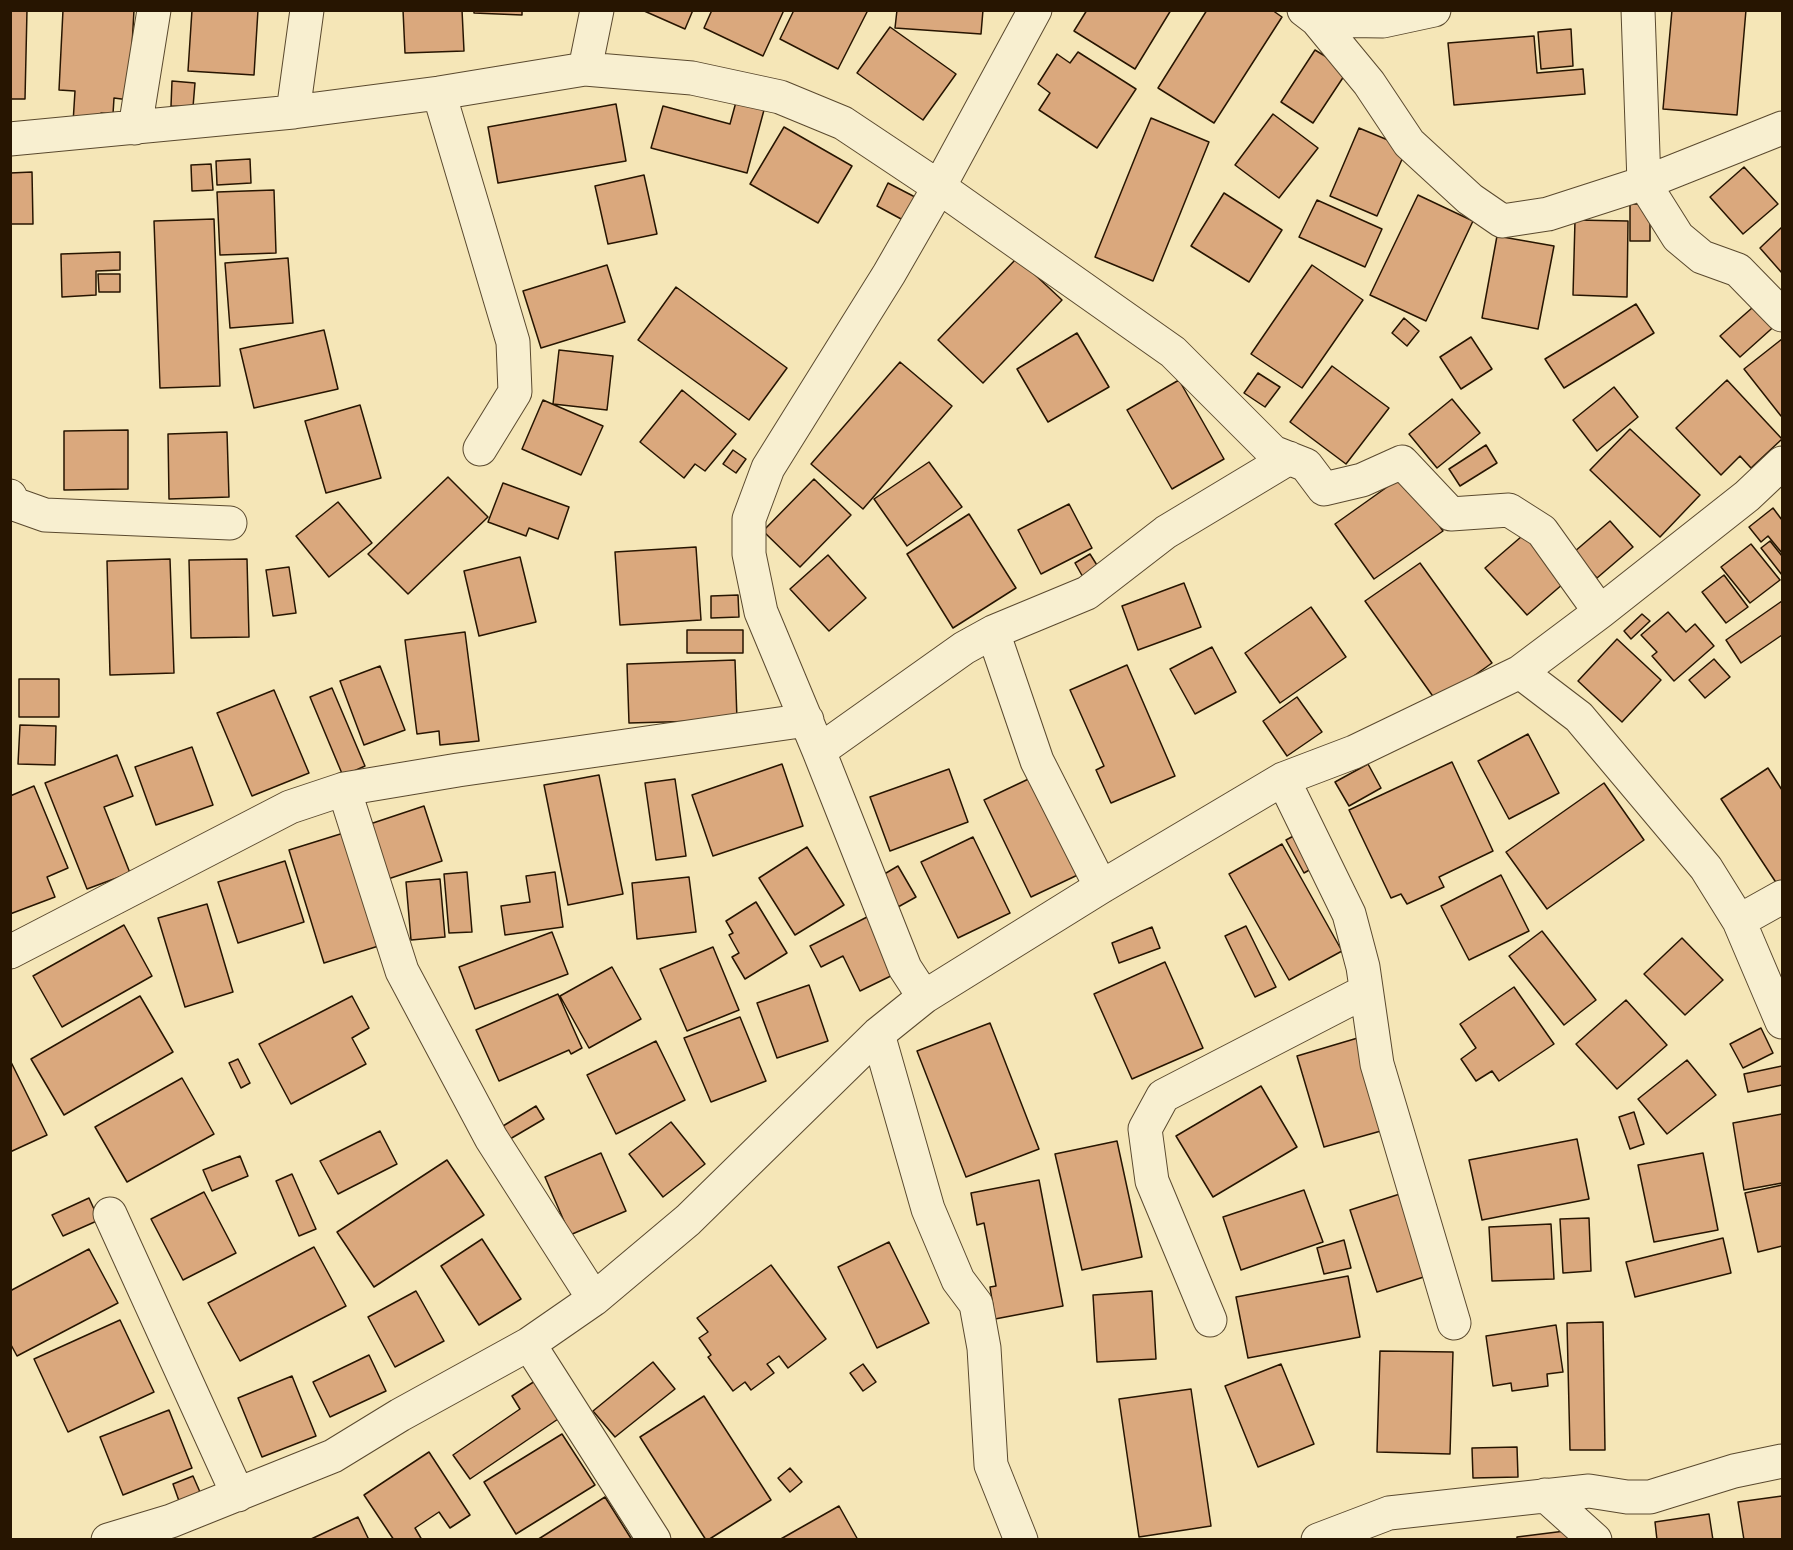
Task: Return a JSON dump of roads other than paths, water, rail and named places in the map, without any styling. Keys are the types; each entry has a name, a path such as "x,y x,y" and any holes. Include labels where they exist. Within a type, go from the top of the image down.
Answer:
{"street":[{"path":"135,128 154,10"},
{"path":"293,112 307,10"},
{"path":"585,69 597,10"},
{"path":"924,997 905,968 807,720 761,612 749,554 749,519 768,468 889,274 1035,10"},
{"path":"1311,15 1383,21 1434,10"},
{"path":"1638,10 1644,183 1678,237 1702,257 1738,270 1782,315"},
{"path":"1311,15 1369,83 1409,143 1470,199 1502,222 1548,214 1644,183 1782,128"},
{"path":"10,139 293,112 438,93 585,69 692,78 780,97 843,123 939,187 1173,352 1273,452 1306,465 1324,489 1362,480 1402,462 1451,514 1509,510 1542,531 1600,612"},
{"path":"438,93 513,342 514,392 480,449"},
{"path":"819,751 964,648 993,632 1087,593 1166,532 1288,458"},
{"path":"108,1539 174,1530 238,1495 333,1456 400,1414 529,1344 594,1299 688,1220 878,1034 924,997 1101,886 1283,779 1353,752 1520,672 1747,496 1782,463"},
{"path":"10,496 14,504 45,515 230,523"},
{"path":"993,632 1037,761 1101,886"},
{"path":"1520,672 1579,717 1706,868 1739,921 1782,1022"},
{"path":"10,952 290,807 344,789 458,770 807,720"},
{"path":"1283,779 1349,914 1363,967 1377,1064 1454,1323"},
{"path":"344,789 402,971 491,1138 594,1299"},
{"path":"1739,921 1782,897"},
{"path":"1210,1320 1152,1181 1145,1129 1163,1096 1366,991"},
{"path":"878,1034 928,1209 958,1280 976,1304 984,1348 991,1465 1021,1539"},
{"path":"110,1214 238,1495"},
{"path":"529,1344 654,1539"},
{"path":"1318,1539 1389,1513 1589,1491 1627,1497 1650,1497 1734,1471 1782,1461"},
{"path":"1545,1495 1596,1539 1627,1497"}]}
